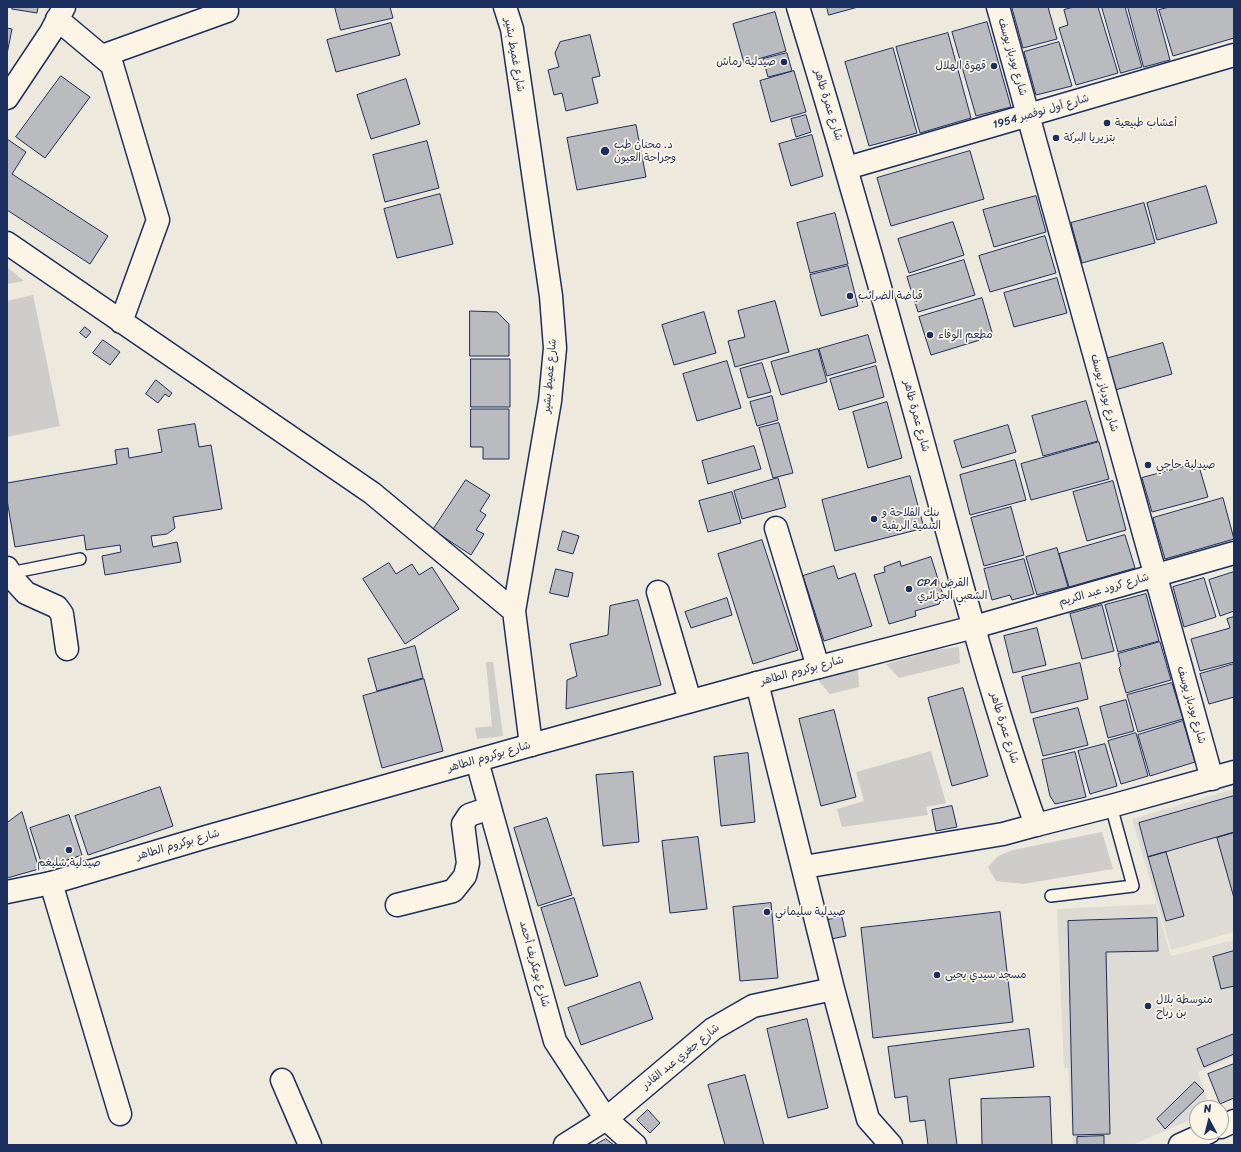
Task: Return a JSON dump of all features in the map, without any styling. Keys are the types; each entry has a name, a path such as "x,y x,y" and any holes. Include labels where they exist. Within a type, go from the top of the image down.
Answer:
{"street":[{"name":"شارع غميط بشير","path":"505,7 512,29 550,288 555,348 550,401 514,611 530,745"},
{"name":"شارع عمرة طاهر","path":"798,7 847,168 974,627 1036,825"},
{"name":"شارع بودباز يوسف","path":"998,7 1154,576 1212,779"},
{"path":"102,56 227,11"},
{"path":"7,98 60,13 112,65 158,220 121,322"},
{"name":"شارع أول نوفمبر 1954","path":"847,168 1234,55"},
{"path":"7,244 372,493 514,611"},
{"path":"776,528 818,667"},
{"name":"شارع كرود عبد الكريم","path":"974,627 1234,553"},
{"path":"8,570 26,593 57,607 62,614 67,649"},
{"path":"658,592 690,701"},
{"name":"شارع بوكروم الطاهر","path":"7,892 51,883 206,837 690,701 974,627"},
{"path":"757,683 804,867 833,989 868,1119 891,1145"},
{"name":"شارع بوعكريف أحمد","path":"478,760 555,1041 606,1119 635,1145"},
{"path":"804,867 1003,834 1234,772"},
{"path":"397,905 453,891 465,876 468,863 463,824 469,815 490,808"},
{"path":"51,883 120,1114"},
{"name":"شارع جغري عبد القادر","path":"565,1145 606,1119 720,1025 753,1006 833,989"},
{"path":"282,1080 310,1145"},
{"path":"1180,1145 1191,1140"}],"lane":[{"path":"8,570 80,559"},
{"path":"1051,896 1133,886 1111,806"}],"shaded area":[{"path":"7,267 24,281 7,284"},
{"path":"33,295 60,426 7,437 7,301"},
{"path":"959,647 960,663 899,678 886,664 935,650"},
{"path":"486,662 493,662 503,736 477,739 475,728 492,726"},
{"path":"858,670 859,687 830,694 817,679"},
{"path":"931,751 946,803 926,807 928,815 842,827 837,809 864,801 856,772"},
{"path":"1234,789 1234,932 1171,950 1132,819"},
{"path":"1102,832 1113,869 1023,884 996,881 988,867 998,856 1013,850"},
{"name":"متوسطة بلال بن رباح","path":"1156,904 1171,956 1234,940 1234,1057 1198,1072 1207,1100 1189,1100 1189,1120 1132,1145 1073,1145 1068,1068 1064,1068 1057,909"}],"building":[{"path":"13,7 38,7 37,13 12,9"},
{"path":"335,7 390,7 393,18 341,30"},
{"path":"827,7 858,7 829,15"},
{"path":"1048,7 1057,39 1023,48 1012,8"},
{"path":"1074,7 1098,7 1118,73 1076,85 1059,28 1068,25 1064,10"},
{"path":"1102,7 1125,7 1142,67 1121,73"},
{"path":"1128,7 1156,7 1170,60 1144,67"},
{"path":"1170,7 1234,7 1234,38 1173,56 1159,10"},
{"path":"775,12 786,51 744,63 733,24"},
{"path":"987,22 1011,107 976,116 952,32"},
{"path":"391,23 400,55 336,72 327,40"},
{"path":"7,28 12,29 7,54"},
{"path":"948,33 971,118 920,133 896,47"},
{"path":"590,35 600,76 592,78 598,103 566,111 562,93 554,95 548,70 559,67 555,53 560,42"},
{"path":"1059,42 1072,86 1036,95 1024,52"},
{"path":"893,48 917,133 869,146 845,62"},
{"path":"787,53 792,71 768,77 763,59"},
{"path":"794,71 806,112 771,122 760,81"},
{"path":"61,76 90,97 45,158 16,137"},
{"path":"406,79 420,124 371,139 357,95"},
{"path":"806,115 811,132 796,137 791,119"},
{"name":"د. محنان طب وجراحة العيون","path":"636,125 646,177 577,190 567,138"},
{"path":"812,135 823,176 791,186 779,144"},
{"path":"7,139 26,152 12,174 108,236 90,264 7,210"},
{"path":"427,141 439,188 385,202 373,155"},
{"path":"970,151 984,199 891,226 877,178"},
{"path":"1206,186 1217,223 1157,240 1147,203"},
{"path":"440,194 453,244 397,258 384,209"},
{"path":"1036,196 1046,232 994,247 983,210"},
{"path":"1144,203 1155,243 1082,263 1071,223"},
{"path":"835,213 848,264 810,273 797,223"},
{"path":"953,222 964,255 909,273 898,239"},
{"path":"1045,236 1056,273 990,292 979,256"},
{"path":"964,260 975,295 918,312 907,277"},
{"path":"848,266 858,306 821,316 810,275"},
{"path":"1057,278 1067,313 1014,327 1004,293"},
{"path":"982,298 993,336 931,355 919,317"},
{"path":"775,301 789,352 735,367 728,341 745,337 738,311"},
{"path":"470,311 497,312 509,324 509,356 470,356"},
{"path":"704,312 716,353 674,365 662,325"},
{"path":"85,327 91,332 86,338 80,333"},
{"path":"868,335 876,362 827,376 819,349"},
{"path":"103,340 120,352 110,365 93,353"},
{"path":"1163,343 1172,374 1115,390 1105,359"},
{"path":"818,349 827,382 781,395 771,362"},
{"path":"471,359 510,359 510,407 471,407"},
{"path":"727,361 741,408 697,421 683,374"},
{"path":"762,363 771,392 748,398 740,369"},
{"path":"876,366 884,397 839,410 830,379"},
{"path":"156,380 172,393 169,397 165,394 158,403 146,394"},
{"path":"772,396 778,420 757,426 750,402"},
{"path":"1086,401 1098,441 1043,456 1032,416"},
{"path":"887,402 902,458 868,468 853,412"},
{"path":"471,409 509,409 509,459 483,459 483,447 471,447"},
{"path":"779,423 793,473 773,478 759,428"},
{"path":"195,424 199,447 211,445 222,509 173,517 175,528 167,534 151,536 153,547 177,542 181,562 105,575 102,556 121,552 120,545 86,550 84,535 15,547 7,500 7,483 117,464 115,450 128,448 129,458 162,452 158,430"},
{"path":"1008,425 1016,452 962,468 954,441"},
{"path":"1099,442 1109,479 1031,500 1021,464"},
{"path":"754,446 761,469 708,484 702,461"},
{"path":"1015,460 1026,500 970,515 960,475"},
{"path":"1198,463 1208,497 1152,512 1142,478"},
{"name":"بنك الفلاحة و التنمية الريفية","path":"910,476 924,528 835,551 822,500"},
{"path":"778,478 786,507 742,519 734,491"},
{"path":"466,480 490,495 480,511 486,515 476,530 484,534 471,555 433,530"},
{"path":"1113,481 1126,530 1087,541 1073,492"},
{"path":"732,492 741,523 708,532 699,501"},
{"path":"1223,498 1234,539 1165,559 1153,518"},
{"path":"1011,507 1024,555 984,566 971,518"},
{"path":"563,531 579,536 573,554 558,550"},
{"path":"1125,535 1135,568 1069,587 1059,554"},
{"path":"762,540 798,650 753,664 718,554"},
{"path":"1057,548 1068,587 1037,595 1026,557"},
{"name":"CPA القرض الشعبي الجزائري","path":"931,557 943,595 939,604 915,611 916,616 889,624 874,575 885,572 884,567 900,561 901,566"},
{"path":"1024,559 1034,594 1012,600 1010,595 992,600 984,569"},
{"path":"389,563 396,574 412,564 419,575 432,567 459,609 405,644 363,579"},
{"path":"834,566 838,579 855,573 872,626 824,641 803,576"},
{"path":"556,569 573,573 568,597 550,593"},
{"path":"1234,572 1234,611 1220,616 1209,580"},
{"path":"1204,578 1216,617 1184,627 1173,587"},
{"path":"1146,594 1159,641 1118,652 1105,605"},
{"path":"727,598 732,615 691,628 685,612"},
{"path":"638,600 661,685 566,709 567,680 577,676 570,644 608,635 610,606"},
{"path":"1102,605 1114,651 1082,659 1070,614"},
{"path":"1234,617 1234,662 1200,671 1191,639 1230,628 1227,619"},
{"path":"1037,628 1046,665 1013,673 1004,636"},
{"path":"1160,642 1171,680 1126,693 1119,668 1121,666 1118,654"},
{"path":"415,646 423,678 377,691 368,659"},
{"path":"1080,663 1088,699 1031,713 1022,677"},
{"path":"1234,664 1234,697 1209,704 1200,674"},
{"path":"424,679 443,751 382,768 363,696"},
{"path":"1172,683 1183,719 1138,732 1127,695"},
{"path":"963,688 988,776 952,786 928,698"},
{"path":"1126,700 1134,731 1108,738 1100,707"},
{"path":"1078,708 1088,745 1043,756 1033,719"},
{"path":"834,710 856,797 821,806 799,719"},
{"path":"1183,721 1195,762 1150,776 1138,735"},
{"path":"1136,733 1148,776 1121,784 1108,741"},
{"path":"1105,744 1117,786 1090,794 1078,751"},
{"path":"1075,752 1086,797 1055,804 1050,796 1042,760"},
{"path":"748,753 755,822 721,826 714,757"},
{"path":"633,772 639,842 603,846 596,775"},
{"path":"160,787 173,826 88,855 75,816"},
{"path":"1234,796 1234,832 1148,857 1139,823"},
{"path":"952,806 957,827 936,831 932,810"},
{"path":"22,812 39,869 7,878 7,823"},
{"path":"69,815 82,855 43,868 30,828"},
{"path":"547,818 572,895 538,906 514,828"},
{"path":"1234,833 1234,898 1217,838"},
{"path":"698,837 707,909 670,913 662,841"},
{"path":"1166,852 1184,916 1166,921 1148,857"},
{"path":"574,898 598,976 565,986 541,908"},
{"path":"771,903 778,978 740,981 733,907"},
{"name":"مسجد سيدي يحيى","path":"1000,912 1013,1022 873,1038 861,928"},
{"path":"842,917 846,936 826,940 823,921"},
{"path":"1157,918 1158,951 1106,952 1110,1134 1073,1135 1068,921"},
{"path":"1234,951 1234,986 1221,989 1213,957"},
{"path":"640,982 653,1019 581,1045 568,1008"},
{"path":"807,1019 828,1108 788,1118 767,1029"},
{"path":"1029,1029 1034,1067 949,1079 957,1145 928,1145 925,1120 910,1122 907,1096 895,1098 888,1047"},
{"path":"1234,1034 1234,1054 1204,1067 1197,1049"},
{"path":"1234,1064 1234,1098 1229,1100 1218,1100 1208,1074"},
{"path":"745,1075 764,1145 725,1145 708,1085"},
{"path":"1195,1082 1204,1091 1195,1100 1189,1100 1189,1106 1165,1129 1157,1119"},
{"path":"1050,1097 1052,1145 982,1145 981,1099"},
{"path":"648,1110 660,1123 650,1133 637,1120"},
{"path":"1104,1136 1104,1145 1077,1145 1077,1137"},
{"path":"606,1139 614,1145 595,1145"}],"place":[{"name":"صيدلية رماش","path":"784,62"},
{"name":"قهوة الهلال","path":"994,66"},
{"name":"أعشاب طبيعية","path":"1107,123"},
{"name":"بتزيريا البركة","path":"1056,138"},
{"name":"د. محنان طب وجراحة العيون","path":"605,151"},
{"name":"قباضة الضرائب","path":"850,296"},
{"name":"مطعم الوفاء","path":"930,335"},
{"name":"صيدلية حاجي","path":"1148,465"},
{"name":"بنك الفلاحة و التنمية الريفية","path":"874,519"},
{"name":"CPA القرض الشعبي الجزائري","path":"909,589"},
{"name":"صيدلية شليغم","path":"69,850"},
{"name":"صيدلية سليماني","path":"767,912"},
{"name":"مسجد سيدي يحيى","path":"937,975"},
{"name":"متوسطة بلال بن رباح","path":"1148,1006"}]}
